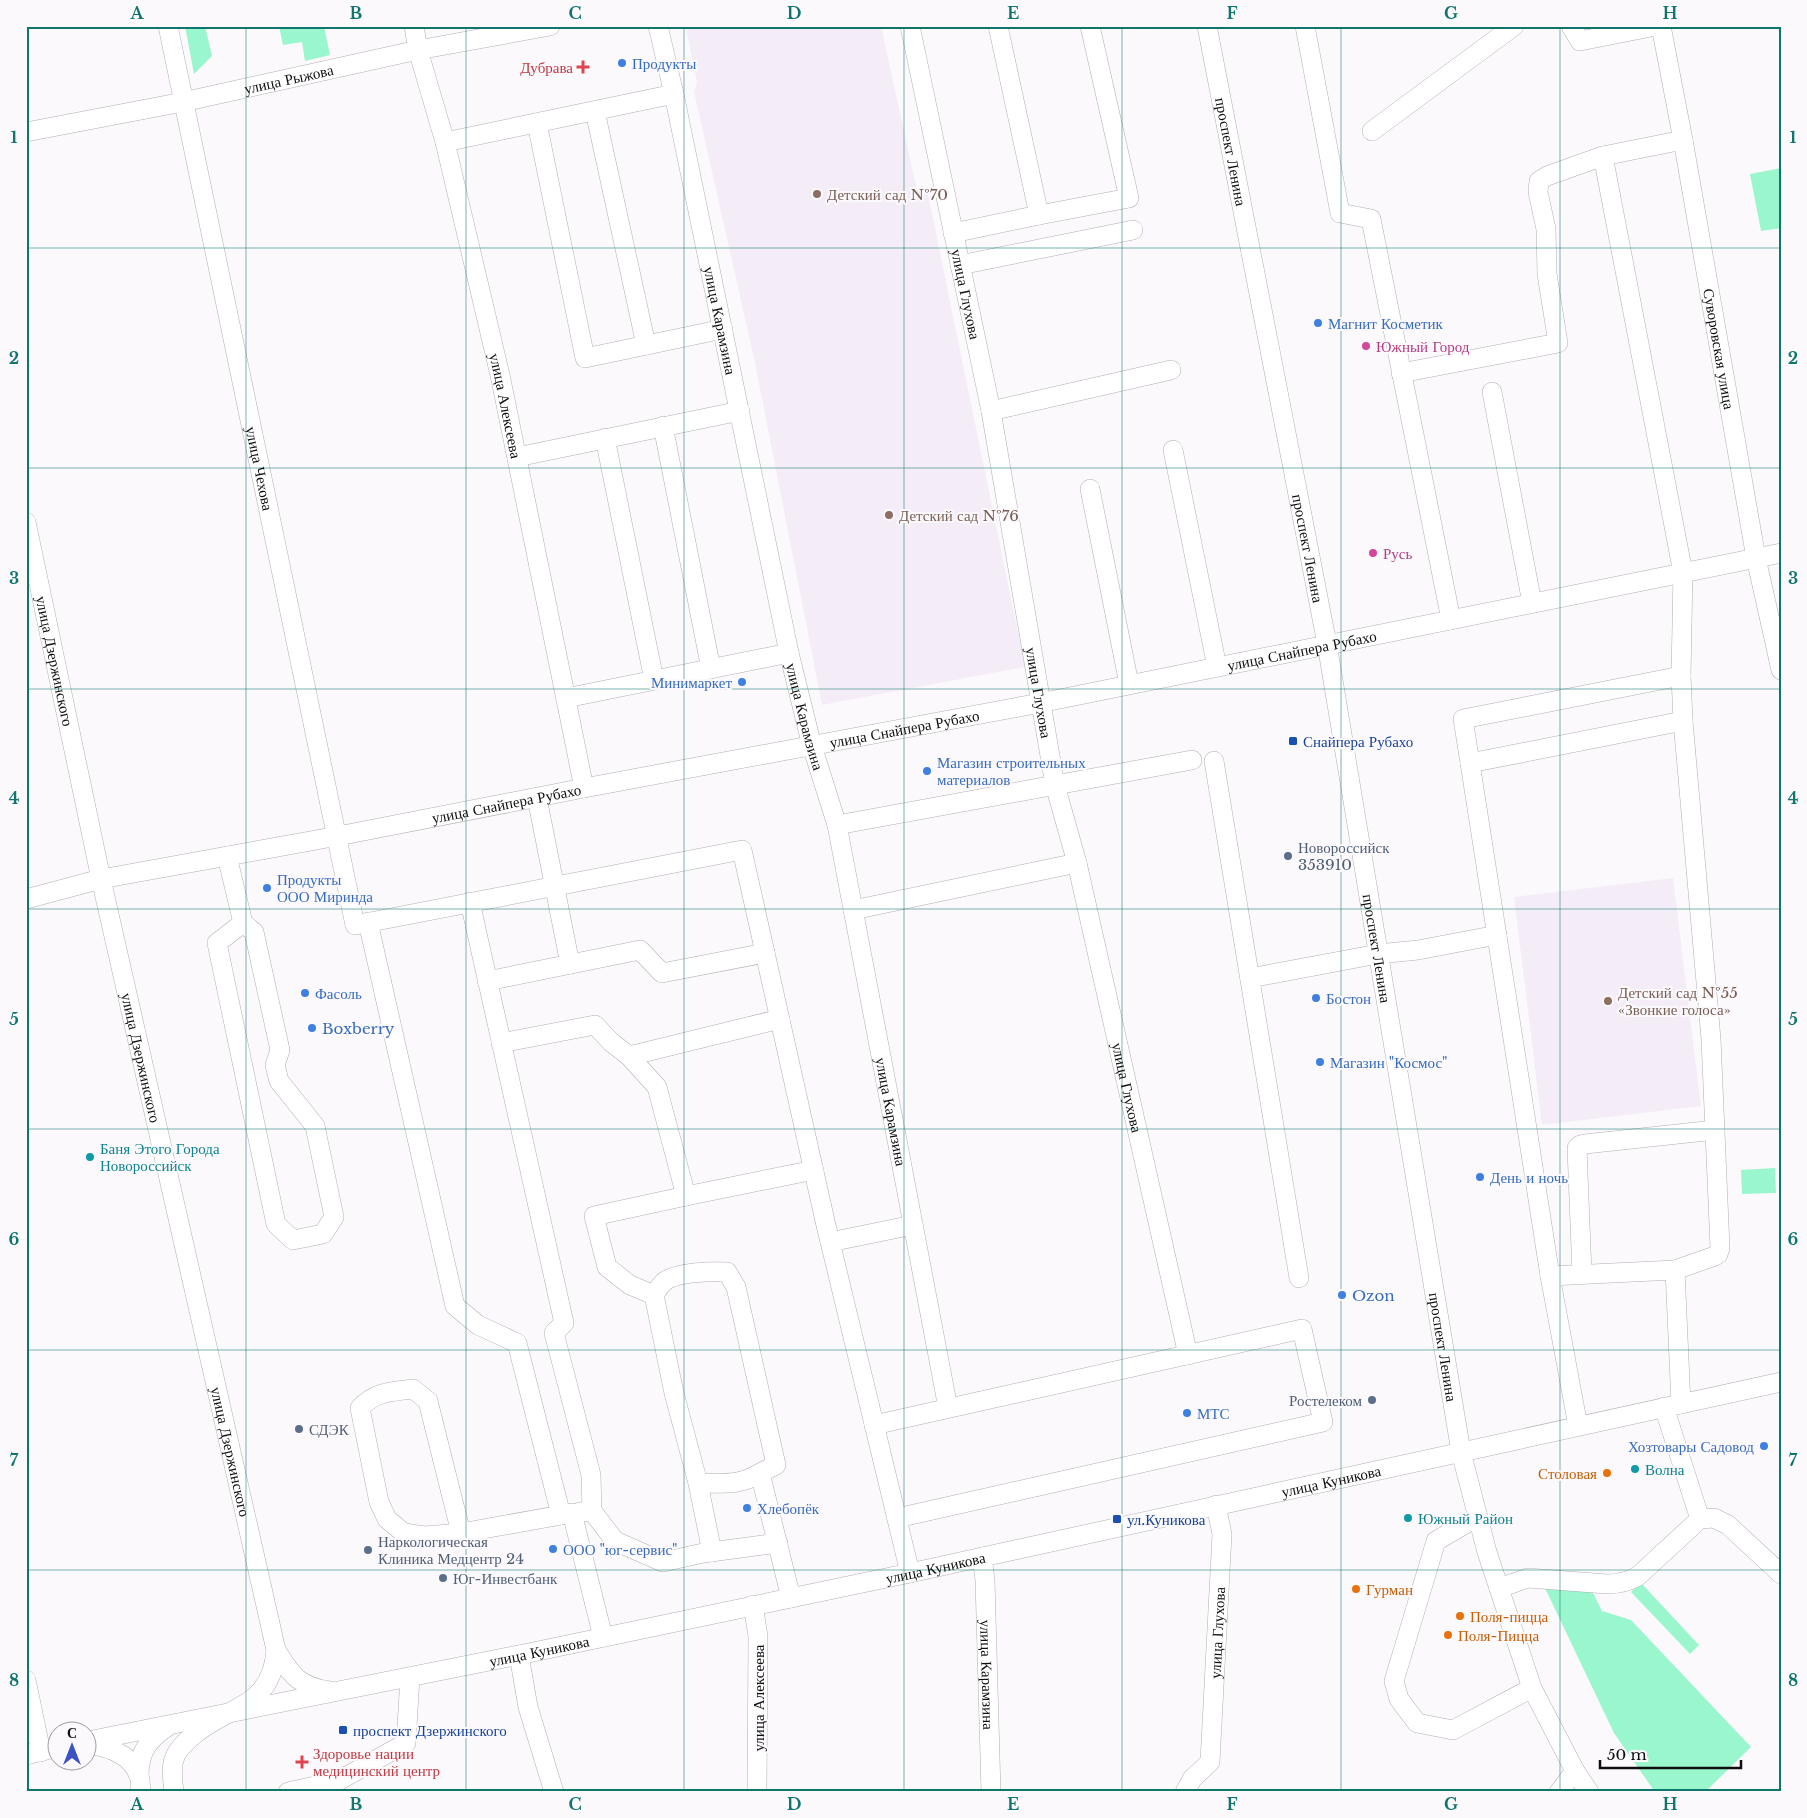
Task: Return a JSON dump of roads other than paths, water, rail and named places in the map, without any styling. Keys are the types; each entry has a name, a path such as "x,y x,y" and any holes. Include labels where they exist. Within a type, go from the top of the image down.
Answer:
{"street":[{"name":"улица Чехова","path":"168,26 355,925 368,922"},
{"name":"улица Алексеева","path":"414,26 418,50 444,142 500,375 584,788"},
{"name":"улица Рыжова","path":"26,132 183,102 418,50 550,26"},
{"name":"улица Карамзина","path":"658,26 674,94 789,653 812,746 837,825 948,1408"},
{"name":"улица Глухова","path":"910,26 991,411 1055,785 1078,863 1188,1355"},
{"path":"998,26 1039,215"},
{"path":"954,233 1129,198 1090,26"},
{"name":"проспект Ленина","path":"1207,26 1327,644 1461,1452 1477,1517 1532,1688 1575,1771 1589,1792"},
{"path":"1305,26 1340,213 1371,219 1451,620"},
{"path":"1372,131 1514,26"},
{"path":"1571,26 1580,41 1656,26"},
{"name":"Суворовская улица","path":"1661,26 1683,140 1756,558 1781,670"},
{"path":"444,142 674,94"},
{"path":"595,111 646,345"},
{"path":"537,123 585,358 722,329"},
{"path":"1401,373 1558,342 1548,274 1546,229 1538,192 1539,181 1547,176 1603,156 1683,140"},
{"path":"1550,1276 1676,1270 1715,1256 1720,1252 1712,1039 1683,721 1681,676 1683,573 1603,156"},
{"path":"960,265 1133,230"},
{"path":"991,411 1171,370"},
{"path":"1492,392 1532,603"},
{"path":"517,457 740,411"},
{"path":"662,426 711,669"},
{"path":"605,438 654,680"},
{"path":"1173,450 1217,667"},
{"path":"1090,489 1129,684"},
{"name":"улица Дзержинского","path":"26,522 101,879 276,1650"},
{"name":"улица Снайпера Рубахо","path":"26,899 101,879 1040,703 1781,553"},
{"path":"566,698 789,653"},
{"path":"1578,1426 1550,1276 1463,719 1681,676"},
{"path":"1470,763 1683,721"},
{"path":"837,825 1192,760"},
{"path":"1214,761 1299,1278"},
{"path":"537,798 570,964"},
{"path":"603,1638 517,1343 478,1325 455,1306 368,922 742,850 830,1242 910,1572"},
{"path":"228,856 243,923 254,932 280,1050 275,1066 279,1081 315,1126 334,1217 323,1234 293,1240 276,1224 216,943 243,923"},
{"path":"854,910 1078,863"},
{"path":"470,902 564,1323 554,1333 591,1475 592,1511 615,1541 663,1562 712,1552 778,1543"},
{"path":"1250,978 1378,954 1418,950 1497,935"},
{"path":"487,981 640,950 662,973 765,953"},
{"path":"629,1056 780,1019"},
{"path":"501,1042 595,1025 611,1042 629,1056 657,1087 686,1196"},
{"path":"1582,1274 1576,1152 1580,1145 1715,1130"},
{"path":"654,1295 630,1285 607,1267 594,1216 814,1170"},
{"path":"830,1242 913,1226"},
{"path":"698,1483 730,1484 748,1481 776,1465 736,1287 727,1272 708,1270 684,1274 664,1281 654,1295 674,1393 698,1483 712,1552"},
{"path":"1676,1270 1673,1405 1700,1518"},
{"path":"874,1425 1302,1329 1323,1422 897,1518"},
{"name":"улица Куникова","path":"98,1741 791,1598 1781,1382"},
{"path":"461,1533 428,1401 414,1389 388,1392 370,1398 360,1408 378,1502 387,1519 404,1533 425,1536 461,1533 592,1511"},
{"path":"760,1473 791,1598"},
{"name":"улица Глухова","path":"1185,1792 1192,1779 1210,1762 1222,1534 1216,1505"},
{"path":"1477,1517 1436,1541 1394,1681 1399,1699 1416,1723 1452,1730 1532,1688"},
{"path":"1499,1588 1528,1578 1607,1584 1630,1581 1638,1576 1700,1518 1714,1518 1728,1525 1781,1574"},
{"name":"улица Карамзина","path":"982,1557 985,1580 991,1792"},
{"name":"улица Алексеева","path":"753,1606 758,1636 757,1792"},
{"path":"276,1650 293,1676 304,1684 318,1690 336,1692"},
{"path":"172,1772 175,1757 183,1744 200,1728 244,1705 261,1693 274,1670 276,1650"},
{"path":"519,1655 528,1707 554,1792"},
{"path":"288,1792 338,1780 406,1743 410,1677"},
{"path":"26,1680 41,1751"},
{"path":"140,1784 139,1762 151,1739 170,1725"},
{"path":"130,1733 144,1735 162,1747 168,1757 172,1772 174,1792"},
{"path":"98,1745 121,1753 131,1763 140,1784"},
{"path":"1558,1792 1575,1771"}],"place":[{"name":"Продукты","path":"622,63"},
{"name":"Дубрава","path":"583,67"},
{"name":"Детский сад №70","path":"817,194"},
{"name":"Магнит Косметик","path":"1318,323"},
{"name":"Южный Город","path":"1366,346"},
{"name":"Детский сад №76","path":"889,515"},
{"name":"Русь","path":"1373,553"},
{"name":"Минимаркет","path":"742,682"},
{"name":"Снайпера Рубахо","path":"1293,741"},
{"name":"Магазин строительных материалов","path":"927,771"},
{"name":"Новороссийск 353910","path":"1288,856"},
{"name":"Продукты ООО Миринда","path":"267,888"},
{"name":"Фасоль","path":"305,993"},
{"name":"Бостон","path":"1316,998"},
{"name":"Детский сад №55 «Звонкие голоса»","path":"1608,1001"},
{"name":"Boxberry","path":"312,1028"},
{"name":"Магазин \"Космос\"","path":"1320,1062"},
{"name":"Баня Этого Города Новороссийск","path":"90,1157"},
{"name":"День и ночь","path":"1480,1177"},
{"name":"Ozon","path":"1342,1295"},
{"name":"Ростелеком","path":"1372,1400"},
{"name":"МТС","path":"1187,1413"},
{"name":"СДЭК","path":"299,1429"},
{"name":"Хозтовары Садовод","path":"1764,1446"},
{"name":"Волна","path":"1635,1469"},
{"name":"Столовая","path":"1607,1473"},
{"name":"Хлебопёк","path":"747,1508"},
{"name":"Южный Район","path":"1408,1518"},
{"name":"ул.Куникова","path":"1117,1519"},
{"name":"ООО \"юг-сервис\"","path":"553,1549"},
{"name":"Наркологическая Клиника Медцентр 24","path":"368,1550"},
{"name":"Юг-Инвестбанк","path":"443,1578"},
{"name":"Гурман","path":"1356,1589"},
{"name":"Поля-пицца","path":"1460,1616"},
{"name":"Поля-Пицца","path":"1448,1635"},
{"name":"проспект Дзержинского","path":"343,1730"},
{"name":"Здоровье нации медицинский центр","path":"302,1762"}]}
